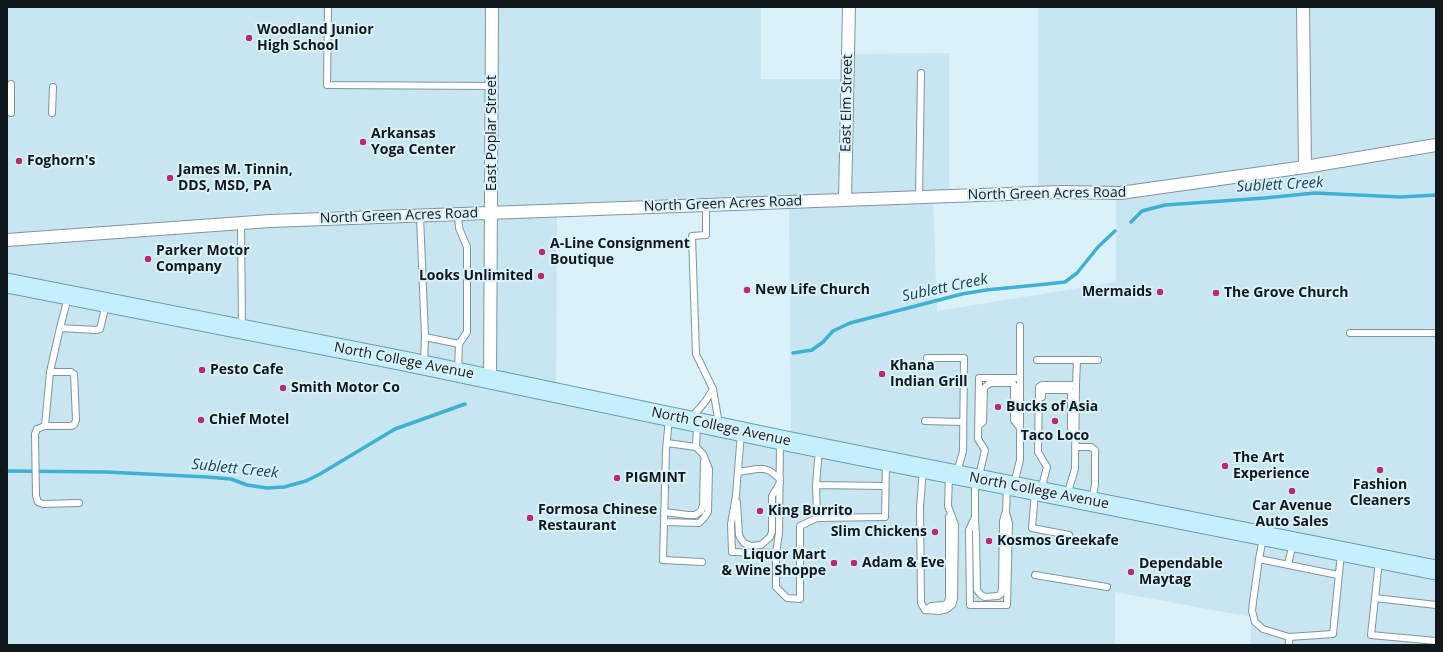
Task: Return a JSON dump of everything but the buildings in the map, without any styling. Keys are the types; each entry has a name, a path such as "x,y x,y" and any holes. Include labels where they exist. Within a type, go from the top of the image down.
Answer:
{"main road":[{"name":"North College Avenue","path":"7,283 424,365 719,427 1436,570"}],"street":[{"name":"East Poplar Street","path":"490,379 492,7"},
{"name":"East Elm Street","path":"845,200 849,7"},
{"path":"1303,7 1305,166"},
{"name":"North Green Acres Road","path":"7,240 241,223 919,197 1075,192 1120,193 1436,145"}],"lane":[{"path":"328,7 327,84 492,86"},
{"path":"919,197 921,72"},
{"path":"11,84 11,113"},
{"path":"52,113 53,87"},
{"path":"706,205 706,235 692,236 696,354 713,389 719,427"},
{"path":"458,214 459,228 467,247 467,332 459,344 458,372"},
{"path":"420,216 425,337 424,365"},
{"path":"241,223 242,329"},
{"path":"45,426 50,372 68,295"},
{"path":"60,328 100,329 106,303"},
{"path":"927,358 964,358 962,451 965,476 975,517 978,590 980,595 985,597 998,596 1002,588 1003,521 1011,485 1020,460 1020,326"},
{"path":"1350,333 1436,333"},
{"path":"425,337 459,344"},
{"path":"1037,360 1098,360"},
{"path":"1067,496 1075,470 1077,360"},
{"path":"50,372 71,372 74,374 76,420 74,425 70,426 45,426 37,429 35,434 36,496 38,502 43,504 79,503"},
{"path":"923,468 920,507 920,603 925,610 939,611 947,609 952,605 954,599 954,525 948,506 965,476 985,450 978,439 979,378 1020,378"},
{"path":"978,426 983,422 984,388 990,383 1013,383 1014,420 1020,428"},
{"path":"1069,535 1032,528 1038,491 1047,467 1038,452 1039,387 1042,385 1076,385"},
{"path":"696,447 693,421 713,389"},
{"path":"1038,423 1042,418 1042,392 1044,390 1070,390 1072,394 1071,428 1075,436"},
{"path":"669,416 666,443 663,560 702,562"},
{"path":"925,421 963,422"},
{"path":"741,431 736,495 731,524 732,552 776,554"},
{"path":"780,439 779,533 776,554 776,587 788,598 800,599 800,526 817,518 885,517 886,460"},
{"path":"664,522 699,523 708,512 709,469 703,454 696,447 666,443"},
{"path":"817,518 816,485 819,447"},
{"path":"1075,447 1091,447 1095,450 1095,485 1091,501"},
{"path":"664,512 695,515 701,511 703,505 705,460"},
{"path":"738,472 764,469 770,471 780,481"},
{"path":"736,495 739,514 739,535 741,539 752,546 761,545 770,538 772,532 772,496 780,481"},
{"path":"816,485 885,486"},
{"path":"975,517 970,530 970,604 1007,604 1009,523 1006,513"},
{"path":"1264,536 1259,559 1252,611 1255,622 1263,629 1289,637 1333,634 1338,575 1342,552"},
{"path":"1288,564 1293,542"},
{"path":"1259,559 1338,575"},
{"path":"1379,559 1371,635 1436,641"},
{"path":"1035,574 1107,587"},
{"path":"1375,598 1436,605"},
{"path":"1288,645 1289,637"}],"shaded area":[{"path":"7,7 761,7 761,79 847,79 848,54 949,53 949,196 933,197 937,311 1116,282 1116,193 1038,193 1038,7 1436,7 1436,645 1251,645 1251,617 1115,592 1115,645 8,645","holes":["789,202 791,441 556,392 557,211"]}],"waterway":[{"name":"Sublett Creek","path":"1131,222 1142,211 1165,205 1315,193 1400,197 1436,195"},
{"name":"Sublett Creek","path":"793,353 812,350 823,342 833,331 850,323 962,294 1065,282 1077,273 1098,247 1115,231"},
{"name":"Sublett Creek","path":"7,471 106,472 207,477 231,479 247,485 267,488 284,487 306,481 320,474 395,429 465,404"}],"place":[{"name":"Woodland Junior High School","path":"249,38"},
{"name":"Arkansas Yoga Center","path":"363,142"},
{"name":"Foghorn's","path":"19,161"},
{"name":"James M. Tinnin, DDS, MSD, PA","path":"170,178"},
{"name":"A-Line Consignment Boutique","path":"542,252"},
{"name":"Parker Motor Company","path":"148,259"},
{"name":"Looks Unlimited","path":"541,276"},
{"name":"New Life Church","path":"747,290"},
{"name":"Mermaids","path":"1160,292"},
{"name":"The Grove Church","path":"1216,293"},
{"name":"Pesto Cafe","path":"202,370"},
{"name":"Khana Indian Grill","path":"882,374"},
{"name":"Smith Motor Co","path":"283,388"},
{"name":"Bucks of Asia","path":"998,407"},
{"name":"Chief Motel","path":"201,420"},
{"name":"Taco Loco","path":"1055,421"},
{"name":"The Art Experience","path":"1225,466"},
{"name":"Fashion Cleaners","path":"1380,470"},
{"name":"PIGMINT","path":"617,478"},
{"name":"Car Avenue Auto Sales","path":"1292,491"},
{"name":"King Burrito","path":"760,511"},
{"name":"Formosa Chinese Restaurant","path":"530,518"},
{"name":"Slim Chickens","path":"935,532"},
{"name":"Kosmos Greekafe","path":"989,541"},
{"name":"Liquor Mart & Wine Shoppe","path":"834,563"},
{"name":"Adam & Eve","path":"854,563"},
{"name":"Dependable Maytag","path":"1131,572"}]}
